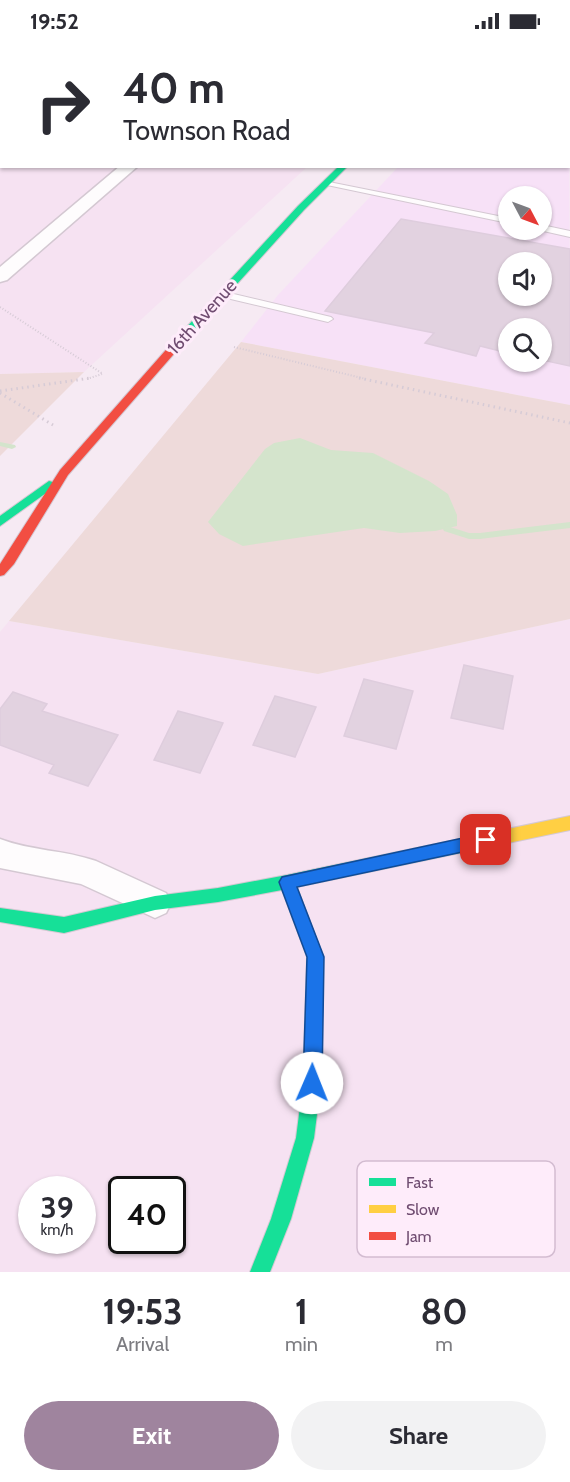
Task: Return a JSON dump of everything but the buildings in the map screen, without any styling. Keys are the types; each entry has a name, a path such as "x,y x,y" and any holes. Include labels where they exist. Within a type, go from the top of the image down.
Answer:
{"main road":[{"name":"16th Avenue","path":"0,572 10,561 64,473 221,294 342,168"},
{"name":"16th Avenue","path":"0,522 64,473"},
{"path":"0,915 64,925 155,903 218,895 287,882 570,823"},
{"path":"260,1272 281,1219 305,1138 312,1083 315,957 287,882"}],"street":[{"path":"0,276 128,168"},
{"path":"0,854 85,871 155,903"}],"lane":[{"path":"327,183 498,219"},
{"path":"552,230 570,234"},
{"path":"221,294 328,319"}],"path":[{"path":"0,307 103,374 85,380 0,392"},
{"path":"234,346 360,378 570,423"},
{"path":"0,392 53,425"}],"shaded area":[{"path":"0,168 306,168 84,372 0,374"},
{"path":"397,168 569,168 570,405 241,342 278,295"},
{"path":"241,342 570,405 570,619 318,674 9,621"},
{"path":"84,372 0,456 0,374"},
{"path":"300,438 331,450 373,453 429,481 448,494 457,515 457,526 435,531 400,533 364,528 243,546 219,534 208,522 265,449 274,443"},
{"path":"570,619 570,1272 0,1272 0,632 9,621 318,674"}],"waterway":[{"path":"0,444 12,447"},
{"path":"447,529 469,536 480,536 570,525"}],"traffic: fast":[{"path":"176,345 301,208 342,168"},
{"path":"0,522 49,485"},
{"path":"0,915 64,925 155,903 218,895 287,882 493,839"},
{"path":"260,1272 281,1219 305,1138 312,1083 315,957 287,882"}],"traffic: slow":[{"path":"493,839 570,823"}],"traffic: jam":[{"path":"0,572 10,561 64,473 176,345"}],"route":[{"path":"312,1083 315,957 287,882 486,840"}]}
